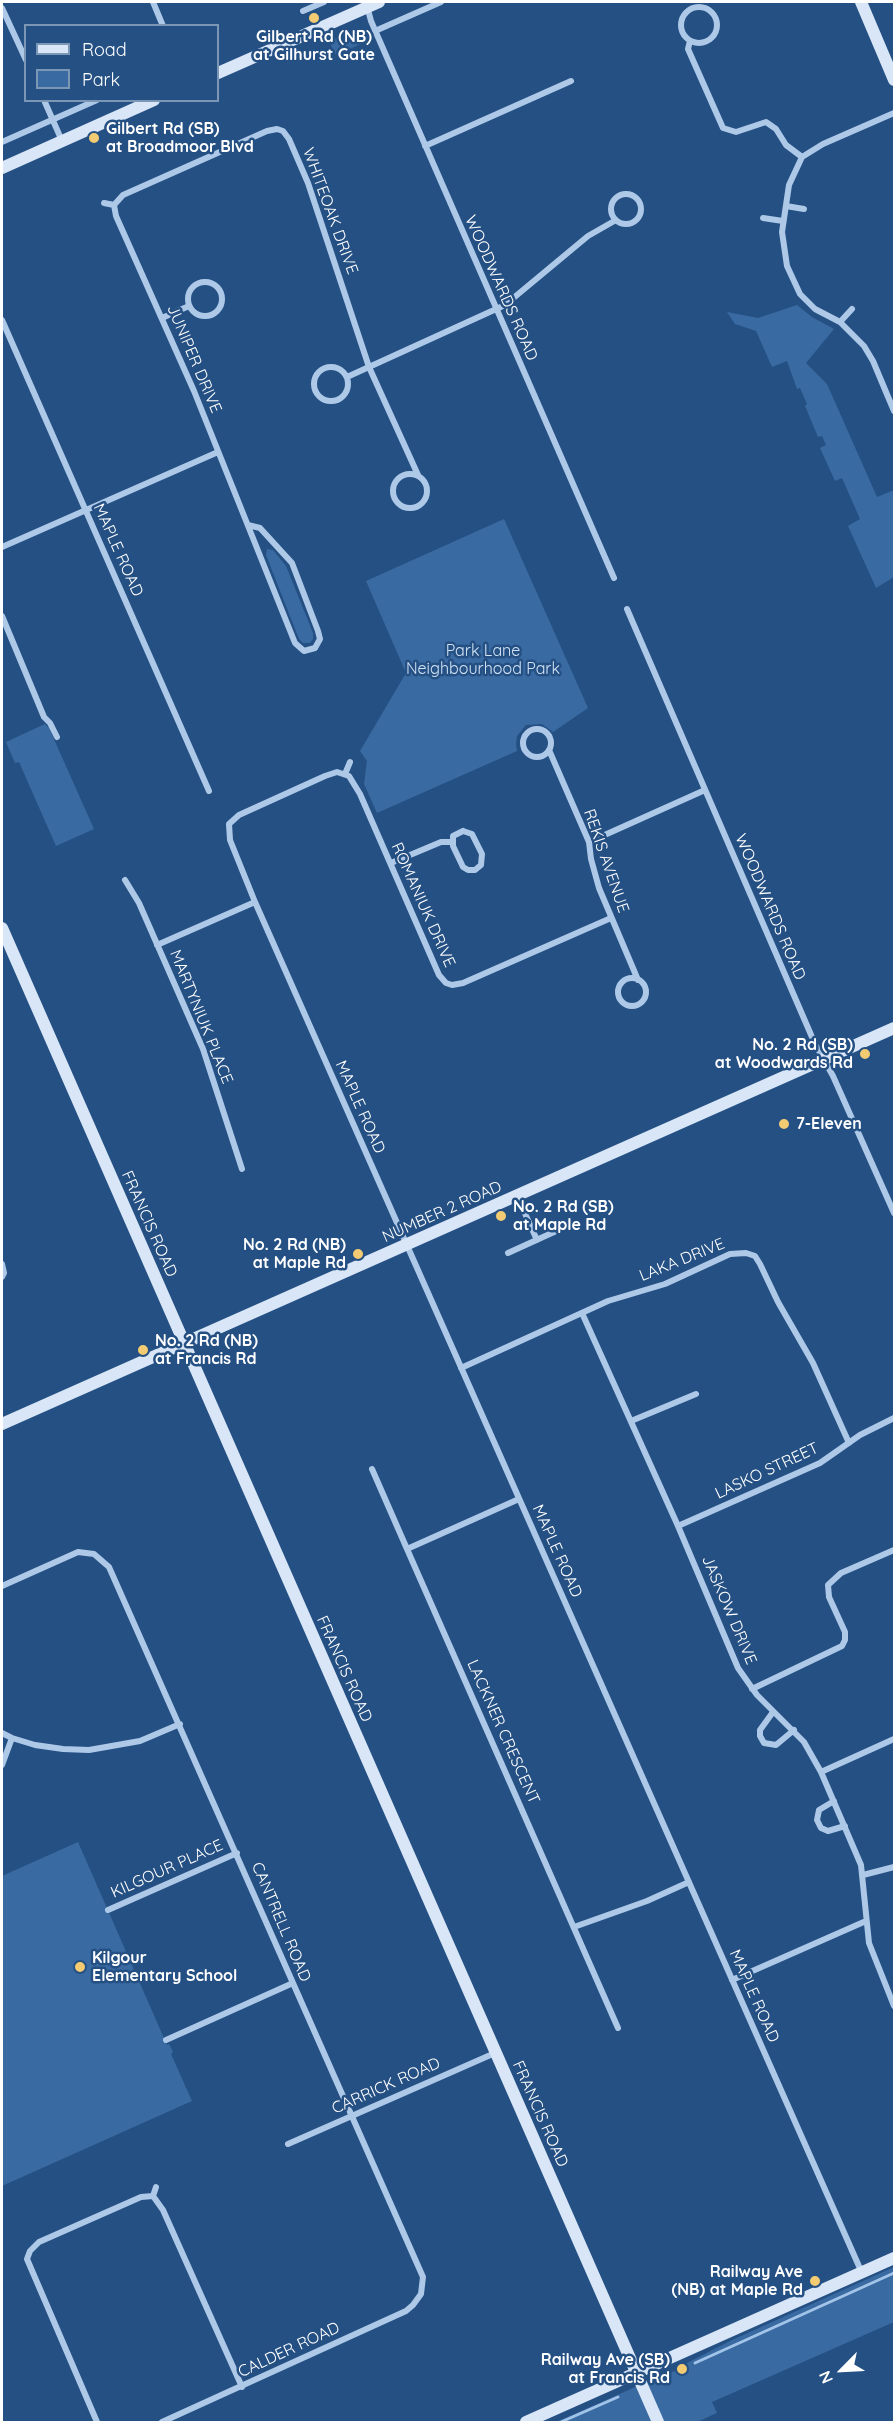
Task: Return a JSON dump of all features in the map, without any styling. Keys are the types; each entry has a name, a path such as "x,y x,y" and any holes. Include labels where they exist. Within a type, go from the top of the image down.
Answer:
{"main road":[{"path":"861,2 894,80"},
{"path":"219,73 371,3"},
{"path":"2,168 150,102"},
{"name":"FRANCIS ROAD","path":"2,928 658,2422"},
{"name":"NUMBER 2 ROAD","path":"2,1424 894,1028"},
{"path":"526,2422 894,2258"}],"street":[{"path":"153,2 162,24"},
{"path":"303,11 324,2"},
{"path":"375,31 441,2"},
{"name":"WOODWARDS ROAD","path":"371,3 375,31 614,578"},
{"path":"2,8 24,56"},
{"path":"694,8 708,9 716,21 715,33 704,42 690,41 681,29 684,15 694,8"},
{"path":"690,41 688,49 723,128 736,132 766,122 776,129 786,145 802,158"},
{"path":"425,146 571,81"},
{"path":"45,102 62,141"},
{"path":"2,142 92,102"},
{"path":"894,113 823,144 802,158 791,180 782,239 783,253 795,285 811,306 840,322 867,351 894,411"},
{"name":"WHITEOAK DRIVE","path":"114,205 123,195 267,131 277,129 283,131 289,139 308,183 369,367 418,475 427,486 426,497 417,507 403,507 393,496 395,482 404,474 418,475"},
{"path":"347,376 505,305 588,236 616,220 627,224 636,221 641,210 637,199 628,195 617,198 612,209 616,220"},
{"path":"104,203 114,205"},
{"name":"JUNIPER DRIVE","path":"114,205 116,216 162,318 295,643 304,651 315,648 320,639 318,631 292,563 260,528 248,525"},
{"path":"786,206 804,209"},
{"path":"763,218 783,221"},
{"path":"198,283 212,283 220,291 221,305 214,314 200,316 189,306 188,293 198,283"},
{"path":"162,318 189,306"},
{"path":"840,322 852,309"},
{"name":"MAPLE ROAD","path":"2,322 209,791"},
{"path":"337,367 347,376 347,391 338,400 327,401 316,391 315,378 324,368 337,367"},
{"path":"2,547 218,452"},
{"name":"WOODWARDS ROAD","path":"627,609 823,1060 833,1076 894,1212"},
{"path":"2,616 44,717 57,737"},
{"name":"REKIS AVENUE","path":"549,750 540,757 529,755 523,747 525,736 534,730 545,732 550,741 549,750 589,842 595,877 638,980 644,986 645,997 637,1005 626,1004 619,995 619,987 627,979 638,980"},
{"path":"345,774 350,762"},
{"name":"MAPLE ROAD","path":"345,774 337,772 325,776 239,814 229,824 230,840 406,1246 862,2273"},
{"name":"ROMANIUK DRIVE","path":"345,774 356,785 444,986 459,984 611,918"},
{"path":"589,842 705,790"},
{"path":"465,831 471,834 482,856 480,866 472,870 464,868 452,842 453,837 459,832 465,831"},
{"path":"391,863 438,843 452,842"},
{"name":"MARTYNIUK PLACE","path":"125,880 140,903 203,1050 242,1169"},
{"path":"157,945 255,902"},
{"path":"517,1196 537,1240"},
{"path":"508,1253 565,1227"},
{"name":"LAKA DRIVE","path":"461,1368 608,1301 665,1284 730,1254 746,1253 755,1256 813,1363 849,1443"},
{"path":"2,1264 2,1277"},
{"name":"JASKOW DRIVE","path":"582,1313 732,1654 752,1689 794,1730 809,1750 821,1772 845,1826 863,1875 866,1921 872,1953 892,1991 894,2006"},
{"path":"631,1421 696,1394"},
{"name":"LASKO STREET","path":"678,1527 803,1472 894,1418"},
{"name":"LACKNER CRESCENT","path":"372,1469 618,2028"},
{"path":"407,1549 519,1499"},
{"path":"752,1689 842,1646 845,1632 829,1597 828,1585 841,1573 894,1550"},
{"name":"CANTRELL ROAD","path":"2,1586 78,1552 94,1554 107,1563 421,2272 423,2282 421,2294"},
{"path":"773,1712 760,1730 764,1743 776,1745 794,1730"},
{"path":"2,1733 12,1738 63,1749 99,1749 140,1741 180,1724"},
{"path":"2,1765 12,1738"},
{"path":"821,1772 894,1739"},
{"path":"834,1801 819,1810 817,1820 821,1828 828,1831 845,1826"},
{"name":"KILGOUR PLACE","path":"108,1910 237,1853"},
{"path":"863,1875 894,1867"},
{"path":"574,1927 647,1901 689,1882"},
{"path":"732,1980 866,1921"},
{"path":"166,2040 293,1983"},
{"name":"CARRICK ROAD","path":"288,2144 495,2053"},
{"path":"153,2196 156,2187"},
{"path":"153,2196 164,2210 242,2387"},
{"path":"97,2422 27,2259 30,2251 39,2242 141,2197 153,2196"},
{"name":"CALDER ROAD","path":"162,2422 406,2311 421,2294"}],"green space":[{"path":"358,29 365,42 336,55 329,41"},
{"path":"797,305 812,317 834,329 806,363 827,384 877,497 894,490 894,577 876,588 848,526 860,519 842,478 835,481 820,448 826,445 822,436 818,437 805,406 807,404 800,388 797,389 787,361 772,367 756,331 735,324 727,312 758,318"},
{"name":"Park Lane Neighbourhood Park","path":"504,519 588,708 553,732 542,724 526,725 517,736 517,751 377,813 364,784 367,761 360,751 406,673 366,581"},
{"path":"267,549 273,550 286,566 313,633 310,643 303,643 299,639 266,555"},
{"path":"45,724 49,728 94,829 56,846 19,762 15,763 6,742"},
{"path":"78,1842 167,2045 169,2044 173,2052 171,2054 192,2101 2,2186 2,1876"},
{"path":"894,2267 894,2322 712,2402 717,2413 697,2422 556,2422 667,2373 676,2371 678,2373 688,2368 687,2363 730,2341"}],"waterway":[{"path":"695,2363 894,2273"},
{"path":"561,2422 618,2397"}],"place":[{"name":"Gilbert Rd (NB) at Gilhurst Gate","path":"314,18"},
{"name":"Gilbert Rd (SB) at Broadmoor Blvd","path":"94,138"},
{"name":"No. 2 Rd (SB) at Woodwards Rd","path":"865,1054"},
{"name":"7-Eleven","path":"784,1124"},
{"name":"No. 2 Rd (SB) at Maple Rd","path":"501,1216"},
{"name":"No. 2 Rd (NB) at Maple Rd","path":"358,1254"},
{"name":"No. 2 Rd (NB) at Francis Rd","path":"143,1350"},
{"name":"Kilgour Elementary School","path":"80,1967"},
{"name":"Railway Ave (NB) at Maple Rd","path":"815,2281"},
{"name":"Railway Ave (SB) at Francis Rd","path":"682,2369"}]}
